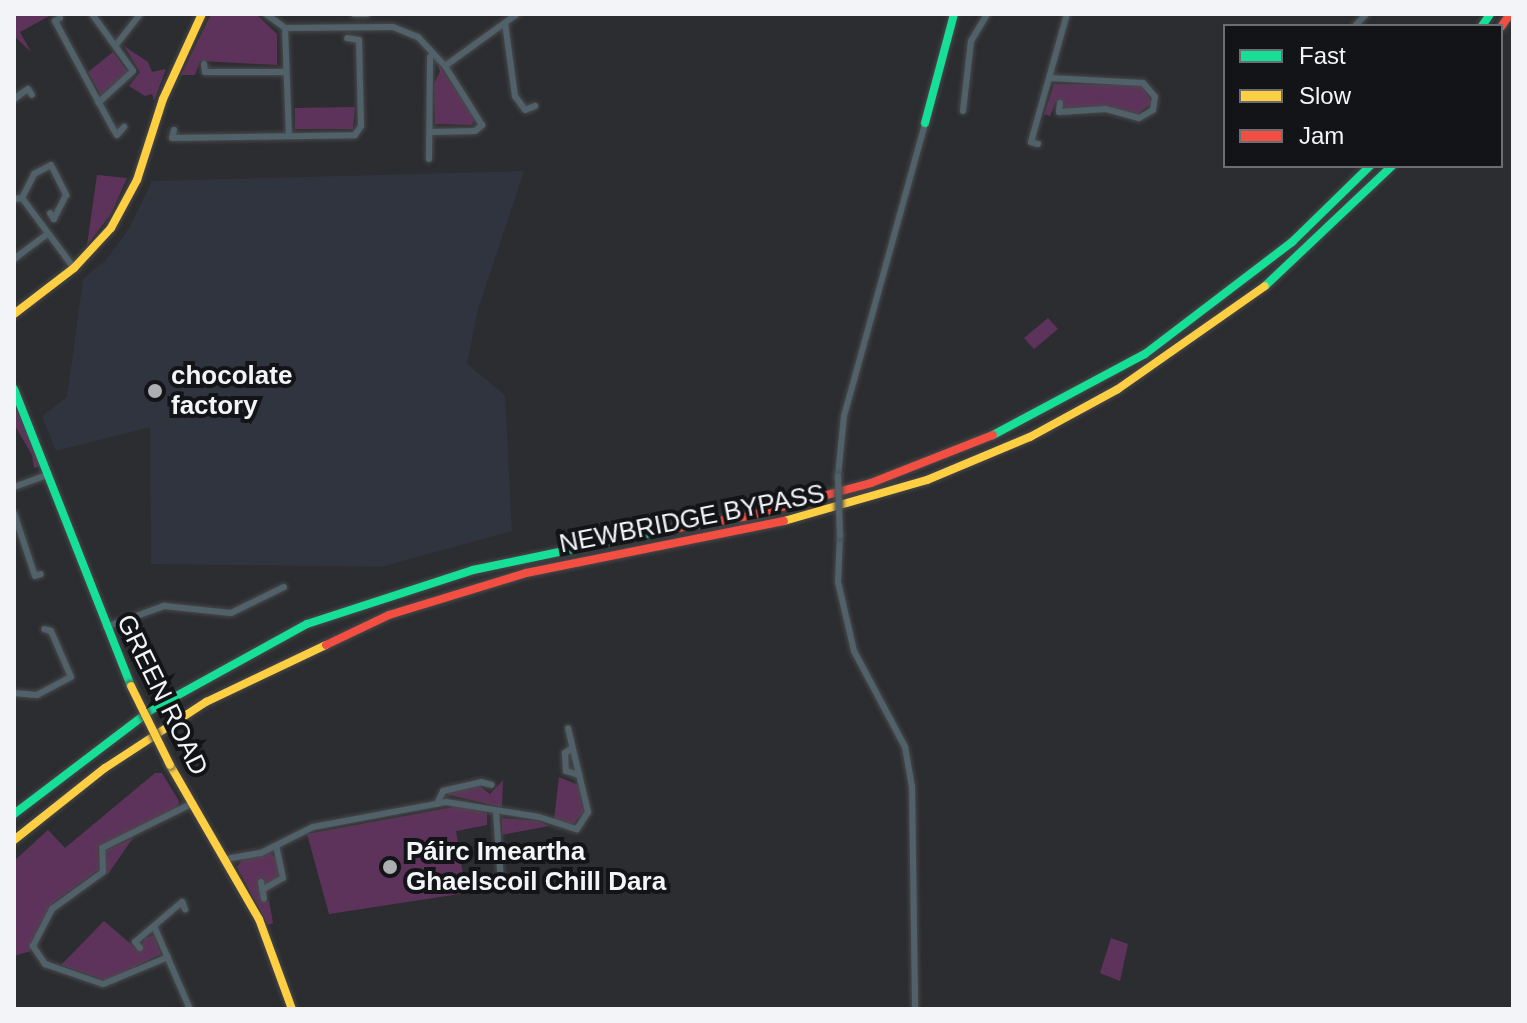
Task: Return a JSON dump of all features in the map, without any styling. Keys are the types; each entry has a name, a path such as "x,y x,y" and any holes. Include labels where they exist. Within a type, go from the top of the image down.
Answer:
{"main road":[{"path":"14,314 74,268 111,228 137,180 163,99 202,14"},
{"path":"925,123 954,14"},
{"name":"NEWBRIDGE BYPASS","path":"14,814 151,710 241,658 336,613 393,593 573,546 749,516 871,483 973,445 1072,397 1145,354 1292,242 1368,168"},
{"name":"NEWBRIDGE BYPASS","path":"14,840 105,768 206,702 315,646 389,615 526,573 833,511 927,480 1030,437 1118,389 1235,311 1300,257 1390,168"},
{"name":"GREEN ROAD","path":"14,389 131,686 170,765 266,933 292,1009"}],"street":[{"path":"92,14 116,45 132,75 98,103"},
{"path":"116,45 140,14"},
{"path":"266,14 285,28 393,27 418,37 445,66 482,125 475,131 432,132"},
{"path":"354,14 367,14"},
{"path":"445,66 517,14"},
{"path":"963,111 971,41 987,14"},
{"path":"1038,144 1031,142 1067,14"},
{"path":"60,18 55,21 117,135 124,127"},
{"path":"505,23 515,96 525,110 535,106"},
{"path":"285,28 289,135"},
{"path":"174,130 172,138 343,136 359,131 359,40 347,38"},
{"path":"429,159 434,76 430,57"},
{"path":"204,64 205,72 286,72"},
{"path":"1050,78 1072,83 1134,81 1149,86 1155,97 1153,110 1139,118 1106,109 1059,112 1060,103"},
{"path":"14,99 28,89 32,95"},
{"path":"915,1009 912,787 905,747 854,651 838,582 838,476 844,416 925,123"},
{"path":"22,198 34,174 51,165 66,195 54,219 50,213"},
{"path":"22,198 74,268"},
{"path":"14,199 22,198"},
{"path":"14,259 47,234"},
{"path":"14,487 49,474"},
{"path":"14,513 35,576"},
{"path":"106,627 164,606 231,613 284,587"},
{"path":"231,613 232,622"},
{"path":"14,693 37,695 71,677 51,631 44,629"},
{"path":"226,859 276,846 313,827 460,802 496,812 539,817 577,829 588,812 568,728"},
{"path":"572,748 566,751 566,771 579,775"},
{"path":"437,804 443,791 481,782 492,785"},
{"path":"168,957 103,984 45,964 33,946 52,909 103,872 102,848 193,803"},
{"path":"496,812 501,883"},
{"path":"264,899 262,886 283,878 276,846"},
{"path":"140,948 135,942 182,902 185,909"},
{"path":"154,926 190,1009"}],"shaded area":[{"path":"14,14 53,14 20,32 31,52 14,36"},
{"path":"211,14 256,14 277,34 277,65 200,61 195,75 181,75"},
{"path":"124,46 148,62 152,72 166,69 154,101 152,94 145,96 129,86 140,72"},
{"path":"113,52 128,72 101,95 88,72"},
{"path":"434,57 475,119 472,125 435,124 434,84 440,71"},
{"path":"1054,84 1142,85 1152,103 1136,115 1106,106 1067,110 1056,101 1050,116 1044,114"},
{"path":"355,107 353,129 295,129 295,108"},
{"path":"524,171 478,309 467,364 505,395 512,531 381,567 151,564 150,427 56,451 42,416 67,397 83,279 106,260 130,227 152,181"},
{"path":"97,175 127,178 111,214 87,245"},
{"path":"1048,318 1058,329 1034,349 1024,338"},
{"path":"14,404 41,466 34,468 32,455 14,424"},
{"path":"155,773 162,773 179,801 178,809 98,847 100,869 53,903 31,951 14,956 14,861 48,830 65,848"},
{"path":"559,777 578,785 584,812 572,825 554,820"},
{"path":"503,780 502,807 445,794 478,785 490,794"},
{"name":"Páirc Imeartha Ghaelscoil Chill Dara","path":"459,806 487,813 487,825 456,831 466,893 329,914 307,834"},
{"path":"502,818 538,821 549,826 502,835"},
{"path":"133,838 108,874 106,873 104,851"},
{"path":"270,853 277,858 280,877 267,885 258,882 262,902 269,901 273,923 268,925 237,867 242,860"},
{"path":"104,921 139,951 145,938 154,935 161,954 106,981 61,965"},
{"path":"1111,938 1128,944 1120,981 1100,973"}],"traffic: fast":[{"path":"925,123 954,14"},
{"path":"1483,24 1490,14"},
{"path":"993,435 1145,354 1292,242 1368,168"},
{"path":"1265,286 1390,168"},
{"path":"14,389 131,686"},
{"path":"14,814 151,710 307,624 473,570 660,531"}],"traffic: slow":[{"path":"14,314 74,268 111,228 137,180 163,99 202,14"},
{"path":"784,521 927,480 1030,437 1118,389 1265,286"},
{"path":"14,840 105,768 206,702 326,645"},
{"path":"131,686 170,765"},
{"path":"170,765 259,919 292,1009"}],"traffic: jam":[{"path":"1503,24 1510,14"},
{"path":"660,531 749,516 871,483 993,435"},
{"path":"326,645 389,615 526,573 784,521"}],"place":[{"name":"chocolate factory","path":"155,391"},
{"name":"Páirc Imeartha Ghaelscoil Chill Dara","path":"390,867"}]}
